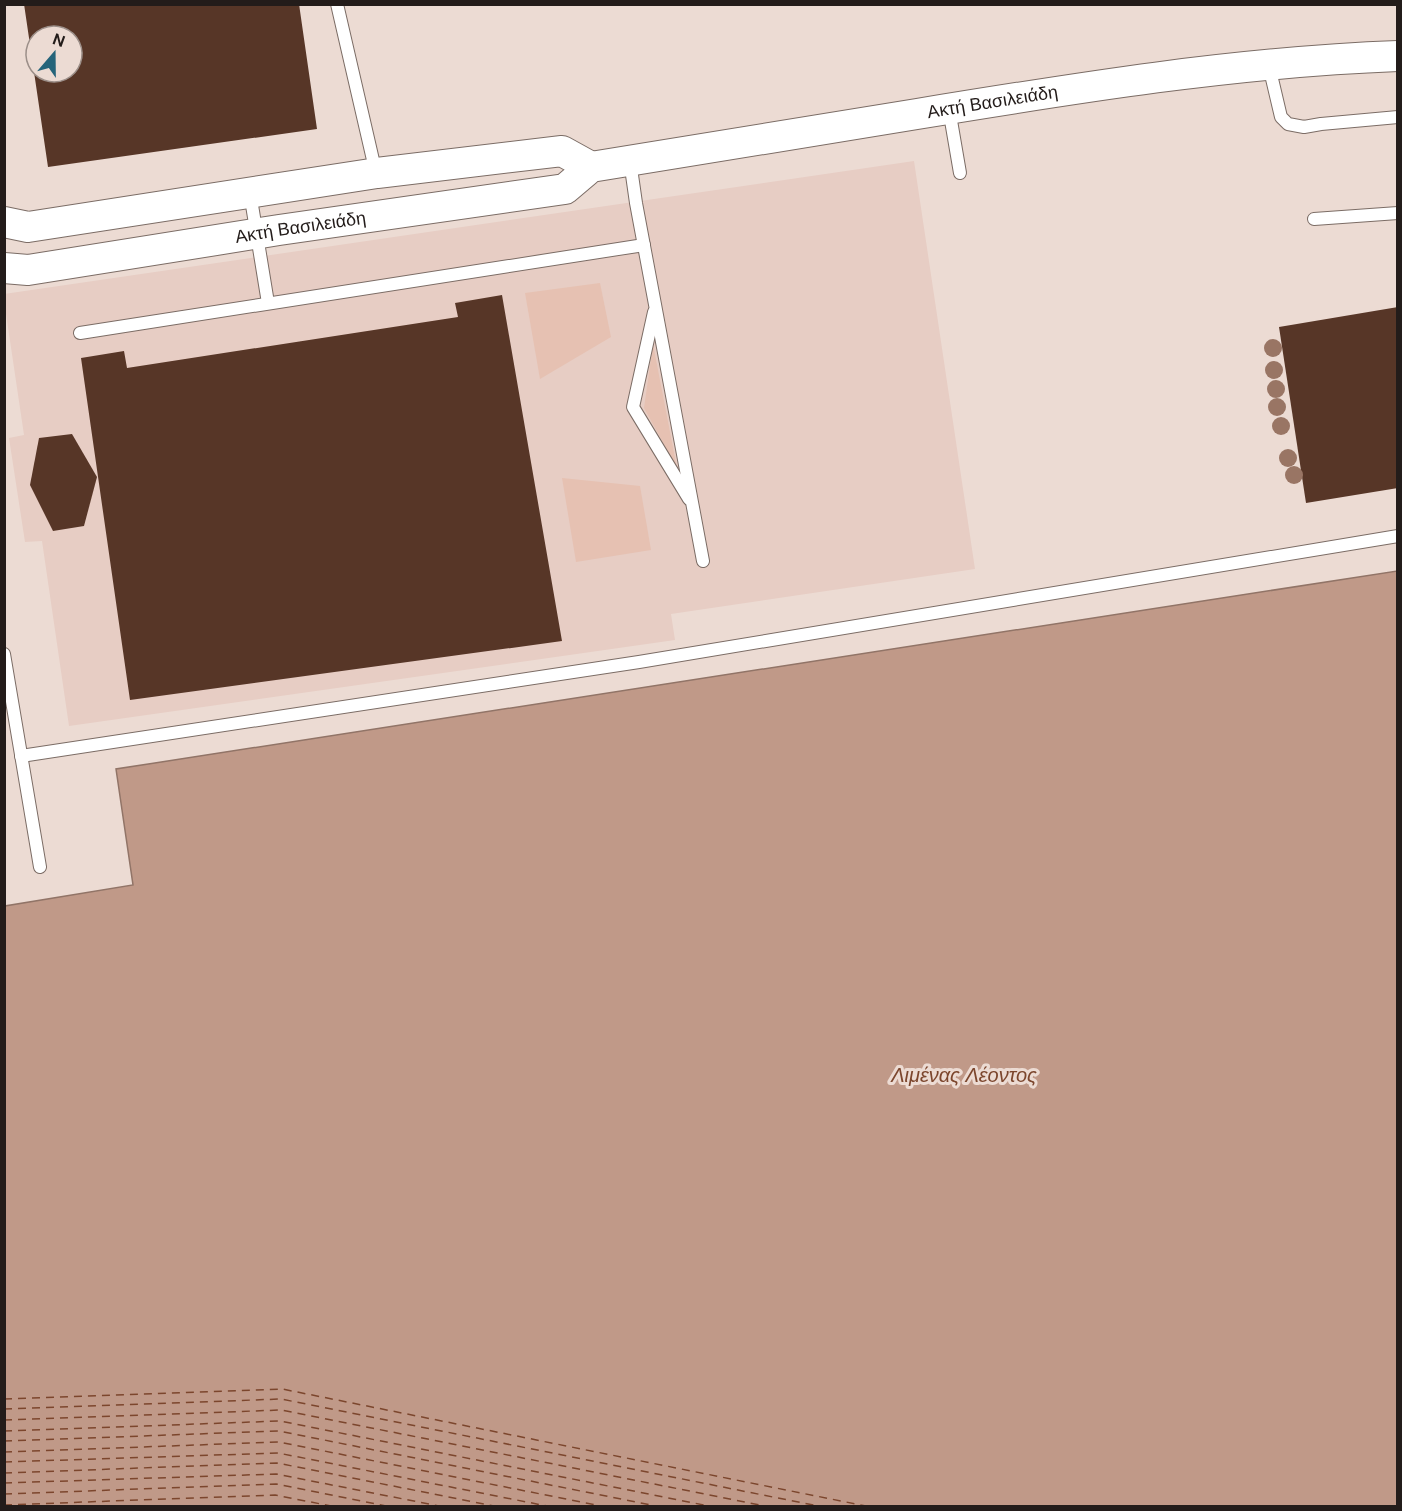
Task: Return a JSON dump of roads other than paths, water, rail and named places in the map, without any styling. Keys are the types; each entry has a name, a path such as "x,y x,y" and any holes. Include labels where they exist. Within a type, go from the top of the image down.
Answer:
{"street":[{"name":"Ακτή Βασιλειάδη","path":"12,270 565,189 591,167 1071,88 1268,65 1343,58 1398,56"},
{"path":"4,222 28,226 377,173 562,151 591,167"}],"lane":[{"path":"337,4 377,173"},
{"path":"1268,65 1281,117 1288,124 1304,127 1398,117"},
{"path":"949,109 960,173"},
{"path":"630,161 703,561"},
{"path":"250,193 268,303"},
{"path":"1314,219 1398,213"},
{"path":"80,333 644,245"},
{"path":"655,305 633,407 693,506"},
{"path":"21,756 639,662 1398,536"},
{"path":"4,654 40,867"}],"water":[{"name":"Λιμένας Λέοντος","path":"1397,571 1397,1506 5,1506 5,906 133,885 116,769"}]}
